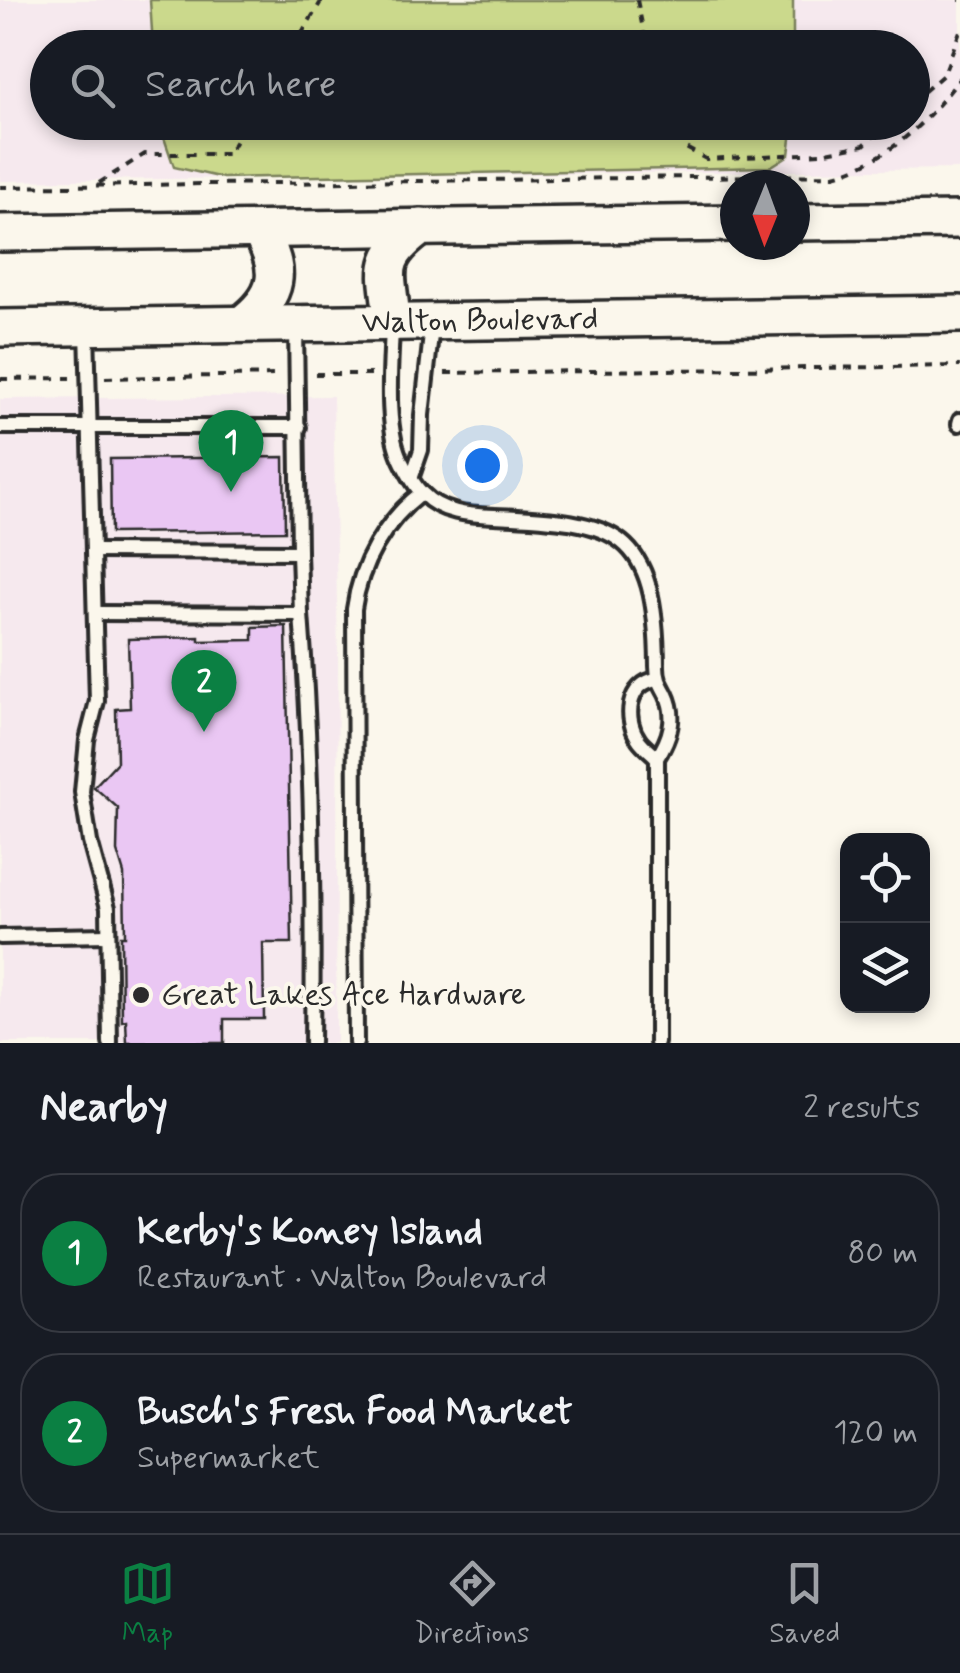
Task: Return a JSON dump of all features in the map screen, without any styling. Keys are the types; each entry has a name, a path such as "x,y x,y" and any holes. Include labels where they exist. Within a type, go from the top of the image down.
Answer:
{"main road":[{"path":"810,222 960,220"},
{"path":"0,233 720,223"},
{"path":"392,323 386,294 388,264 396,250 421,227"},
{"path":"242,324 263,304 275,282 272,255 259,230"},
{"name":"Walton Boulevard","path":"0,328 960,314"}],"lane":[{"path":"412,476 422,450 433,322"},
{"path":"296,323 300,614 307,694 313,886 312,1043"},
{"path":"392,323 395,440 401,461 422,493 467,515 581,522 604,530 623,542 645,572 656,624 656,679 668,698 672,718 667,744 658,758 657,1043"},
{"path":"87,326 96,701 82,792 90,842 108,908 110,1043"},
{"path":"0,427 299,427"},
{"path":"356,1043 356,590 369,558 404,507 422,493"},
{"path":"93,550 300,552"},
{"path":"96,613 300,614"},
{"path":"656,679 647,680 635,694 629,711 637,738 658,758"},
{"path":"0,937 108,935"}],"path":[{"path":"304,30 322,0"},
{"path":"637,0 643,30"},
{"path":"930,86 944,74 960,32"},
{"path":"930,115 960,78"},
{"path":"95,186 145,154 228,154 236,140"},
{"path":"681,140 686,148 706,159 821,153 864,145 869,140"},
{"path":"0,187 834,176 860,168 902,140"},
{"path":"427,373 960,366"},
{"path":"0,379 391,374"}],"shaded area":[{"path":"0,0 960,0 960,169 0,181"},
{"path":"333,396 338,655 336,1043 0,1043 0,399"}],"green space":[{"path":"150,0 793,0 793,30 152,30"},
{"path":"165,140 791,140 789,155 770,167 223,178 174,167"}],"building":[{"path":"284,457 285,531 111,533 110,459"},
{"path":"286,626 292,943 263,943 264,1019 224,1019 224,1043 127,1043 126,1020 122,1021 124,874 117,851 118,808 94,787 117,762 116,709 130,708 128,639 253,640 253,627"}],"place":[{"name":"Kerby's Koney Island","path":"231,492"},
{"name":"Busch's Fresh Food Market","path":"204,732"},
{"name":"Great Lakes Ace Hardware","path":"141,995"}]}
